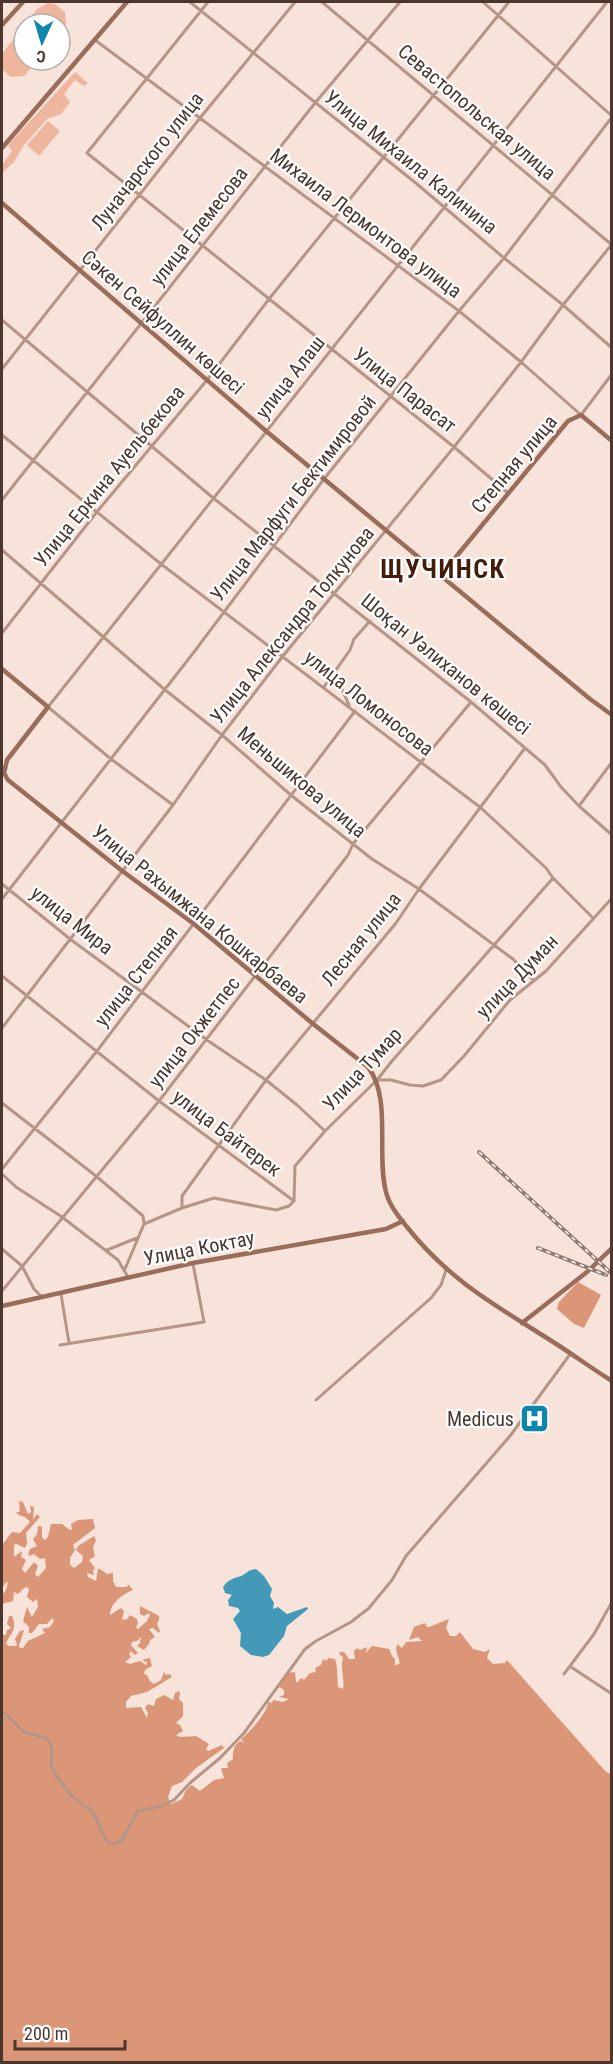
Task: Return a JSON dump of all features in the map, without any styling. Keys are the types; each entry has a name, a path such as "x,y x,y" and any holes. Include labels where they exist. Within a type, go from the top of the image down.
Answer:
{"street":[{"path":"2,25 22,2"},
{"path":"2,148 126,2"},
{"name":"Улица Михаила Калинина","path":"190,2 563,304 612,348"},
{"path":"146,78 208,2"},
{"name":"Луначарского улица","path":"2,369 200,118 295,2"},
{"name":"Севастопольская улица","path":"322,2 611,245"},
{"name":"улица Елемесова","path":"2,500 315,103 400,2"},
{"path":"483,2 612,117"},
{"name":"Улица Еркина Ауельбекова","path":"2,633 96,513 207,380 334,217 509,2"},
{"name":"улица Алаш","path":"3,773 7,760 48,707 606,2"},
{"name":"Михаила Лермонтова улица","path":"94,39 459,311 612,441"},
{"name":"Улица Парасат","path":"146,78 87,153 330,350 454,447 508,493"},
{"name":"Улица Марфуги Бектимировой","path":"2,899 324,479 504,258 612,117"},
{"name":"Сәкен Сейфуллин көшесі","path":"2,203 266,431 612,715"},
{"name":"Улица Александра Толкунова","path":"2,1028 173,804 222,735 334,592 454,447 611,245"},
{"name":"Шоқан Уәлиханов көшесі","path":"2,320 212,498 275,545 471,702 545,765 579,806 612,835"},
{"name":"Степная улица","path":"441,575 568,421 581,415 612,374"},
{"name":"улица Ломоносова","path":"2,435 161,564 481,808 546,868 593,918"},
{"name":"Меньшикова улица","path":"2,550 292,796 372,859 419,889 495,945 513,959 534,981"},
{"path":"324,687 350,650 354,639 370,621"},
{"path":"2,669 111,759 173,804"},
{"path":"334,671 349,707"},
{"name":"улица Окжетпес","path":"2,1291 159,1101 348,855 353,844 471,702"},
{"name":"улица Степная","path":"2,1169 97,1051 355,711"},
{"name":"Лесная улица","path":"182,1208 182,1196 266,1080 396,923 525,748"},
{"path":"579,806 612,762"},
{"name":"Улица Рахымжана Кошкарбаева","path":"3,773 12,784 60,822 194,924 368,1067 377,1080"},
{"name":"Улица Тумар","path":"294,1201 295,1166 325,1131 377,1080 392,1060 553,878"},
{"name":"улица Мира","path":"2,884 70,939 207,1040 266,1080 325,1131"},
{"name":"улица Думан","path":"377,1080 391,1080 423,1086 441,1080 510,1000 546,971 612,898"},
{"name":"улица Байтерек","path":"2,976 159,1101 294,1201"},
{"path":"377,1080 380,1090 386,1192 403,1221 446,1270 489,1304 571,1353 612,1381"},
{"path":"2,1103 96,1176 143,1216 144,1224 125,1269"},
{"path":"2,1174 16,1187 62,1217 118,1260 128,1277"},
{"path":"144,1224 214,1198 276,1210 289,1206 294,1201"},
{"name":"Улица Коктау","path":"2,1306 193,1263 386,1229 403,1221"},
{"path":"106,1251 138,1237"},
{"path":"522,1323 587,1272 612,1248"},
{"path":"2,1249 22,1266 34,1289 41,1296"},
{"path":"60,1345 204,1322 193,1263"},
{"path":"316,1400 432,1298 441,1285 446,1270"},
{"path":"61,1292 69,1344"},
{"path":"2,1712 24,1732 49,1741 52,1749 51,1766 62,1785 93,1812 107,1842 113,1844 121,1841 138,1811 161,1806 174,1800 220,1758 255,1720 305,1649 351,1622 369,1608 392,1580 406,1556 510,1436 571,1353"},
{"path":"564,1674 594,1634 612,1602"},
{"path":"571,1667 612,1694"}],"shaded area":[{"path":"48,3 55,4 65,12 35,12"},
{"path":"12,41 12,72 28,72 24,76 11,77 2,69 2,54"},
{"path":"75,72 88,83 84,86 75,80 64,94 70,102 61,114 47,119 24,145 14,162 2,173 2,165 12,151 8,145"},
{"path":"48,121 60,131 39,156 27,145"},
{"path":"578,1282 601,1295 584,1328 574,1324 557,1309 559,1302"},
{"path":"19,1501 23,1502 28,1514 31,1512 30,1506 34,1507 33,1519 37,1514 40,1517 26,1533 25,1548 14,1545 14,1557 22,1551 21,1557 26,1560 22,1569 25,1573 34,1562 38,1566 35,1574 38,1577 46,1568 45,1558 40,1559 34,1554 30,1556 28,1554 30,1549 37,1546 33,1539 37,1534 38,1526 42,1527 42,1538 45,1540 51,1524 62,1524 72,1530 71,1524 78,1520 93,1519 95,1528 73,1545 75,1550 70,1558 70,1565 74,1568 82,1562 83,1556 76,1550 78,1546 94,1536 95,1556 89,1560 95,1568 94,1575 87,1573 88,1577 96,1581 98,1569 100,1569 107,1574 113,1573 116,1587 127,1587 128,1584 133,1590 115,1603 110,1615 121,1608 124,1611 122,1619 126,1620 130,1615 137,1619 136,1628 138,1629 150,1615 149,1613 144,1616 140,1614 140,1606 159,1616 157,1624 159,1633 153,1628 149,1629 155,1637 150,1640 144,1650 137,1646 141,1637 132,1642 131,1645 138,1653 135,1655 131,1651 129,1654 131,1657 125,1662 130,1664 140,1661 146,1665 147,1662 143,1661 144,1659 150,1658 152,1666 145,1670 144,1674 154,1684 161,1680 164,1672 172,1677 147,1692 131,1696 126,1702 126,1708 141,1707 147,1718 148,1713 145,1708 148,1704 154,1706 156,1699 164,1695 173,1700 175,1693 179,1691 179,1699 183,1703 183,1716 176,1723 183,1731 176,1735 196,1736 209,1744 206,1749 208,1751 222,1745 224,1748 196,1768 182,1782 172,1786 168,1797 171,1804 182,1799 186,1790 192,1785 200,1791 214,1780 224,1778 221,1768 228,1768 227,1763 233,1759 235,1747 240,1741 244,1743 241,1739 262,1716 268,1702 272,1703 273,1700 283,1702 289,1699 279,1697 284,1695 284,1690 279,1687 288,1673 295,1672 296,1682 298,1682 301,1678 304,1680 310,1673 316,1672 315,1668 321,1665 323,1659 327,1661 328,1658 335,1659 338,1687 343,1689 343,1657 339,1654 340,1652 344,1652 349,1659 355,1659 354,1651 357,1648 360,1650 367,1647 366,1653 372,1646 389,1649 397,1665 400,1663 396,1650 397,1644 402,1648 406,1642 422,1641 418,1637 409,1640 414,1627 425,1623 429,1627 449,1619 446,1628 450,1636 456,1636 460,1632 473,1649 485,1652 490,1649 487,1658 493,1664 505,1663 507,1660 606,1772 611,1774 611,2062 2,2062 2,1635 6,1635 7,1630 11,1628 7,1624 9,1616 12,1616 14,1629 6,1644 16,1646 15,1639 20,1631 24,1630 19,1646 23,1648 28,1641 45,1633 42,1629 50,1627 54,1621 52,1618 47,1624 39,1624 32,1633 29,1633 29,1627 23,1621 27,1607 32,1617 38,1607 37,1599 33,1602 27,1597 29,1589 27,1587 18,1594 14,1592 13,1601 2,1604 2,1595 8,1582 2,1589 2,1545 12,1532 20,1533 30,1522 16,1513 20,1511"}],"water":[{"path":"256,1569 264,1576 272,1589 270,1596 274,1603 273,1609 278,1607 287,1614 307,1607 308,1609 287,1626 284,1636 269,1655 263,1657 251,1655 240,1646 241,1633 233,1619 240,1611 238,1608 229,1606 228,1600 232,1595 225,1593 223,1587 227,1582"}],"railway":[{"path":"479,1152 612,1274"},
{"path":"538,1248 606,1275"}],"place":[{"name":"Medicus","path":"535,1419"}],"district":[{"name":"ЩУЧИНСК","path":"443,569"}]}
